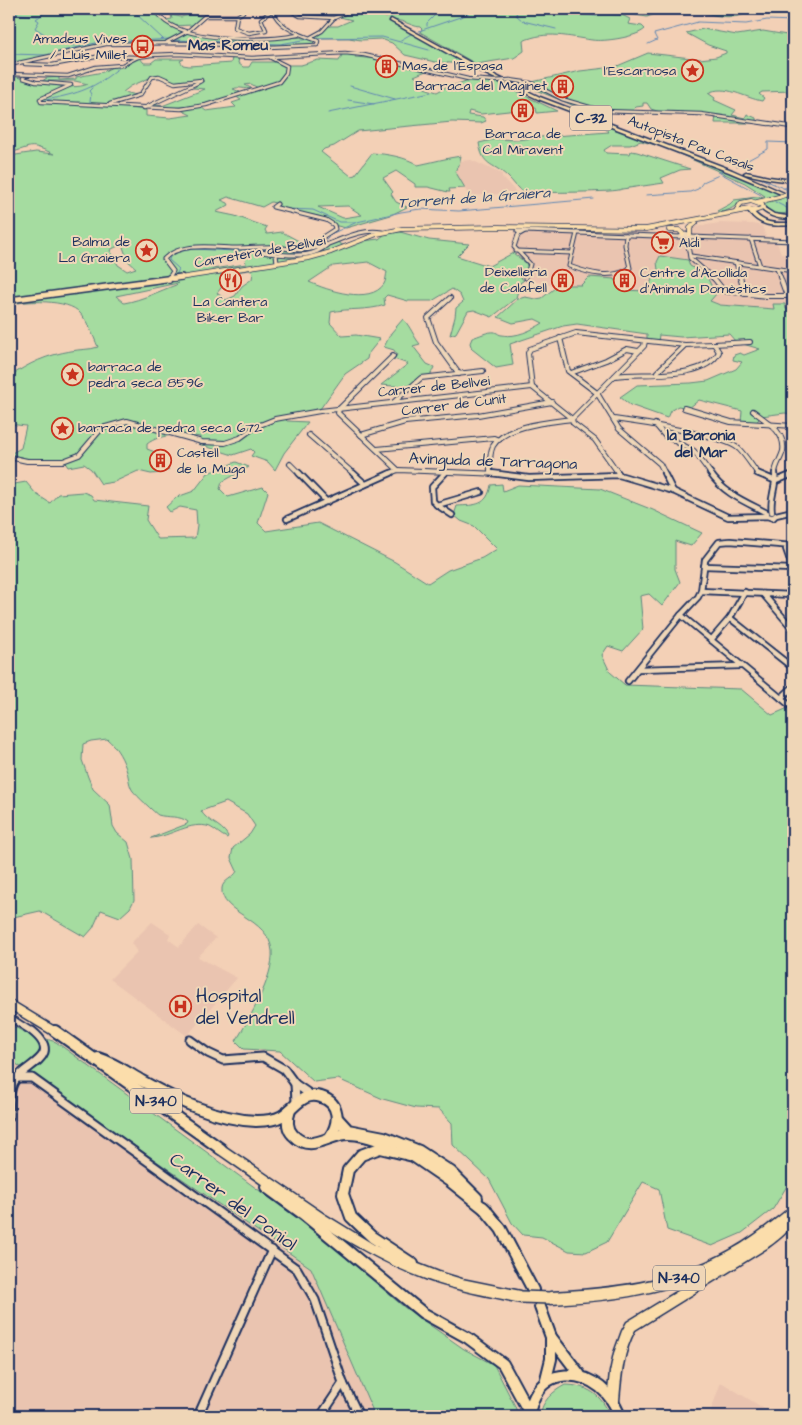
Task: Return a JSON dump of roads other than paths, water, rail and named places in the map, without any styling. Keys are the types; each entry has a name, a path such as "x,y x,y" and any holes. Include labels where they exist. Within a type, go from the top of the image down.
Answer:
{"highway":[{"name":"Autopista Pau Casals","path":"391,20 539,98 793,195"},
{"name":"Autopista Pau Casals","path":"396,20 462,59 551,100 733,169 793,195"},
{"path":"733,169 769,178 793,181"},
{"path":"763,207 765,211 773,215 793,218"},
{"path":"751,211 754,218 762,222 793,223"},
{"name":"N-340","path":"220,1148 361,1244 428,1274 449,1281 521,1297 598,1296 635,1290 682,1277 741,1251 793,1212"},
{"path":"613,1401 616,1366 622,1342 631,1326 749,1254 781,1230 787,1224 793,1212"}],"main road":[{"path":"738,208 741,203 746,201 756,202 793,195"},
{"path":"751,211 763,207 768,200"},
{"path":"756,202 763,207"},
{"name":"Carretera de Bellvei","path":"602,230 636,232 666,230 683,227 738,208 751,211"},
{"path":"686,236 690,228 697,222"},
{"name":"Carretera de Bellvei","path":"9,300 119,287 277,263 321,255 382,232 426,227 602,230 652,229 697,222"},
{"path":"683,227 686,236"},
{"path":"666,230 679,230 686,236"},
{"name":"N-340","path":"9,1004 90,1056 220,1148"},
{"path":"90,1056 107,1061 197,1108 216,1114 258,1121 280,1117 293,1105 312,1095 324,1098 333,1104 338,1119 348,1130 363,1131 393,1140 424,1154 448,1170 469,1188 501,1229 533,1290"},
{"path":"293,1105 288,1126 291,1134 297,1140 313,1144 330,1137 347,1134 392,1144 415,1154 442,1170 462,1186 486,1210"},
{"path":"330,1137 337,1126 338,1119"},
{"path":"220,1148 237,1166 303,1214 423,1314 468,1338 504,1364 529,1414"},
{"path":"428,1274 372,1237 351,1217 343,1194 348,1170 361,1155 380,1148 413,1156 472,1197"},
{"path":"540,1307 551,1337 580,1375 598,1384 613,1401 620,1416"},
{"path":"545,1384 551,1359 551,1337"},
{"path":"529,1414 533,1399 545,1384 561,1375 580,1375"}],"street":[{"path":"175,9 181,13 200,9"},
{"path":"243,9 237,15 236,29 249,32 266,30 261,19 272,10 286,10 302,17 334,18"},
{"path":"311,37 322,31 334,18 353,9"},
{"path":"272,10 279,22 298,35"},
{"path":"155,11 165,22 185,32 249,39 279,39 298,35 311,37 316,39 317,44 314,53"},
{"path":"164,43 185,32 205,16 237,15"},
{"path":"9,65 94,46 164,43 257,47 317,44"},
{"path":"150,44 152,55"},
{"path":"144,45 145,56"},
{"path":"13,64 52,65 101,56 268,57 314,53 342,53 364,55 468,80 531,82 562,99 603,111 701,114 793,127"},
{"path":"16,76 68,76 96,67 122,64 138,57"},
{"path":"9,74 36,82 71,85 40,99 41,102 142,109 180,109 220,101 248,90 272,85 284,79 287,70 286,64 268,57"},
{"path":"108,106 140,95 152,77 159,76 165,82 174,84 201,80 190,89 154,102 142,109"},
{"path":"277,204 273,207 319,218 334,225 335,228 324,236 318,245"},
{"path":"526,278 530,264 515,251 514,244 520,233 525,231 793,240"},
{"path":"166,280 173,272 164,259 171,251 180,249 238,249 271,246 301,250 318,245 326,245 360,232 382,232"},
{"path":"577,233 569,264 572,268 604,275 622,273 630,268 625,245 626,235"},
{"path":"686,236 696,265 710,273 722,289 745,294 793,296"},
{"path":"751,239 760,266"},
{"path":"261,252 308,255 318,253 326,245"},
{"path":"515,251 572,253"},
{"path":"276,254 277,263"},
{"path":"693,258 793,271"},
{"path":"736,263 745,294"},
{"path":"777,269 786,296"},
{"path":"450,298 428,318 436,342 459,374"},
{"path":"619,476 595,440 573,423 569,414 532,387 528,353 530,349 579,333 645,343 685,345 750,342"},
{"path":"560,338 568,371 597,393 619,429 660,464 673,491"},
{"path":"490,473 490,453 493,446 504,435 529,427 572,419 645,343"},
{"path":"614,376 657,372 686,372 711,364 718,357 719,352 714,344"},
{"path":"657,372 685,345"},
{"path":"570,373 589,365 611,360 627,350 638,351"},
{"path":"393,356 340,409 339,416 398,470"},
{"path":"394,402 421,378 483,371"},
{"name":"Carrer de Bellvei","path":"9,457 27,461 47,462 69,459 83,451 94,434 102,428 127,421 196,441 218,443 240,438 266,421 394,402 532,387"},
{"name":"Carrer de Cunit","path":"361,435 405,422 478,415 552,402"},
{"path":"684,408 731,422 793,426"},
{"path":"753,411 773,426 780,434 783,450 775,471 776,481 770,502 771,514"},
{"path":"614,419 655,424 726,442 738,448 758,475 776,481 793,474"},
{"path":"655,424 660,431 689,446 698,454 712,477 724,489 771,514"},
{"path":"309,435 365,484"},
{"path":"377,449 494,438 499,440"},
{"path":"290,464 327,502"},
{"name":"Avinguda de Tarragona","path":"287,518 398,470 490,473 529,478 619,476 673,491 728,517 793,511"},
{"path":"446,472 432,487 433,501 452,515"},
{"path":"437,505 481,492"},
{"path":"628,681 680,614 701,591 705,560 719,542 793,545"},
{"path":"704,566 793,569 786,549 793,545"},
{"path":"701,591 793,595"},
{"path":"711,640 730,618 746,592"},
{"path":"763,594 793,629"},
{"path":"680,614 793,708"},
{"path":"730,618 793,668"},
{"path":"639,669 741,666"},
{"path":"781,698 793,687"},
{"path":"9,1017 36,1033 43,1041 44,1048 44,1054 38,1062 16,1078 10,1088 9,1117"},
{"path":"190,1040 208,1053 223,1060 263,1058 268,1060 284,1069 295,1084 312,1095"},
{"name":"Carrer del Poniol","path":"16,1078 32,1078 297,1269 315,1300 343,1383 359,1416"},
{"path":"293,1105 295,1084"},
{"path":"198,1416 272,1250"},
{"path":"321,1416 343,1383"}],"waterway":[{"path":"50,9 36,19 39,21 35,28 49,37 74,46"},
{"path":"122,9 134,12 163,39"},
{"path":"427,26 427,23 436,14 436,9"},
{"path":"419,31 463,16 476,9"},
{"path":"540,10 597,16"},
{"path":"517,11 516,15 523,21 556,29"},
{"path":"9,13 38,16"},
{"path":"648,44 657,40 654,34 698,22 746,24 767,20 793,21"},
{"path":"399,41 411,34"},
{"path":"314,38 382,37 429,50"},
{"path":"9,54 46,55 112,39 137,41 170,39"},
{"path":"174,40 280,44 309,39"},
{"path":"46,100 86,89 103,80 121,66"},
{"path":"350,86 395,99"},
{"path":"90,102 91,94 89,91 92,88"},
{"path":"373,104 431,92"},
{"path":"348,100 373,104"},
{"path":"328,113 373,104"},
{"name":"Torrent de la Graiera","path":"737,166 768,149 768,142 793,143"},
{"name":"Torrent de la Graiera","path":"646,195 690,192 698,189 703,182 719,175 717,173 723,171"},
{"path":"720,173 761,195"},
{"path":"760,178 790,191"},
{"path":"784,188 793,187"},
{"name":"Torrent de la Graiera","path":"323,244 331,234 357,222 401,212 420,209 459,211 594,199"},
{"path":"775,202 793,211"},
{"path":"287,209 313,210 339,222 355,222"},
{"name":"Torrent de la Graiera","path":"176,275 179,269 169,260 170,256 177,252 193,249 235,251 278,249"},
{"name":"Torrent de la Graiera","path":"287,250 300,253"},
{"name":"Torrent de la Graiera","path":"71,294 164,282"}],"tunnel":[{"path":"372,9 391,20"}],"place":[{"name":"Amadeus Vives / Lluís Millet","path":"143,47"},
{"name":"Mas de l'Espasa","path":"386,66"},
{"name":"l'Escarnosa","path":"692,71"},
{"name":"Barraca del Maginet","path":"563,86"},
{"name":"Barraca de Cal Miravent","path":"523,111"},
{"name":"Aldi","path":"663,243"},
{"name":"Balma de La Graiera","path":"146,250"},
{"name":"La Cantera Biker Bar","path":"230,280"},
{"name":"Deixelleria de Calafell","path":"563,280"},
{"name":"Centre d'Acollida d'Animals Domèstics","path":"624,281"},
{"name":"barraca de pedra seca 8596","path":"72,375"},
{"name":"barraca de pedra seca 672","path":"62,428"},
{"name":"Castell de la Muga","path":"161,461"},
{"name":"Hospital del Vendrell","path":"180,1007"}],"district":[{"name":"Mas Romeu","path":"228,45"},
{"name":"la Baronia del Mar","path":"701,444"}]}
